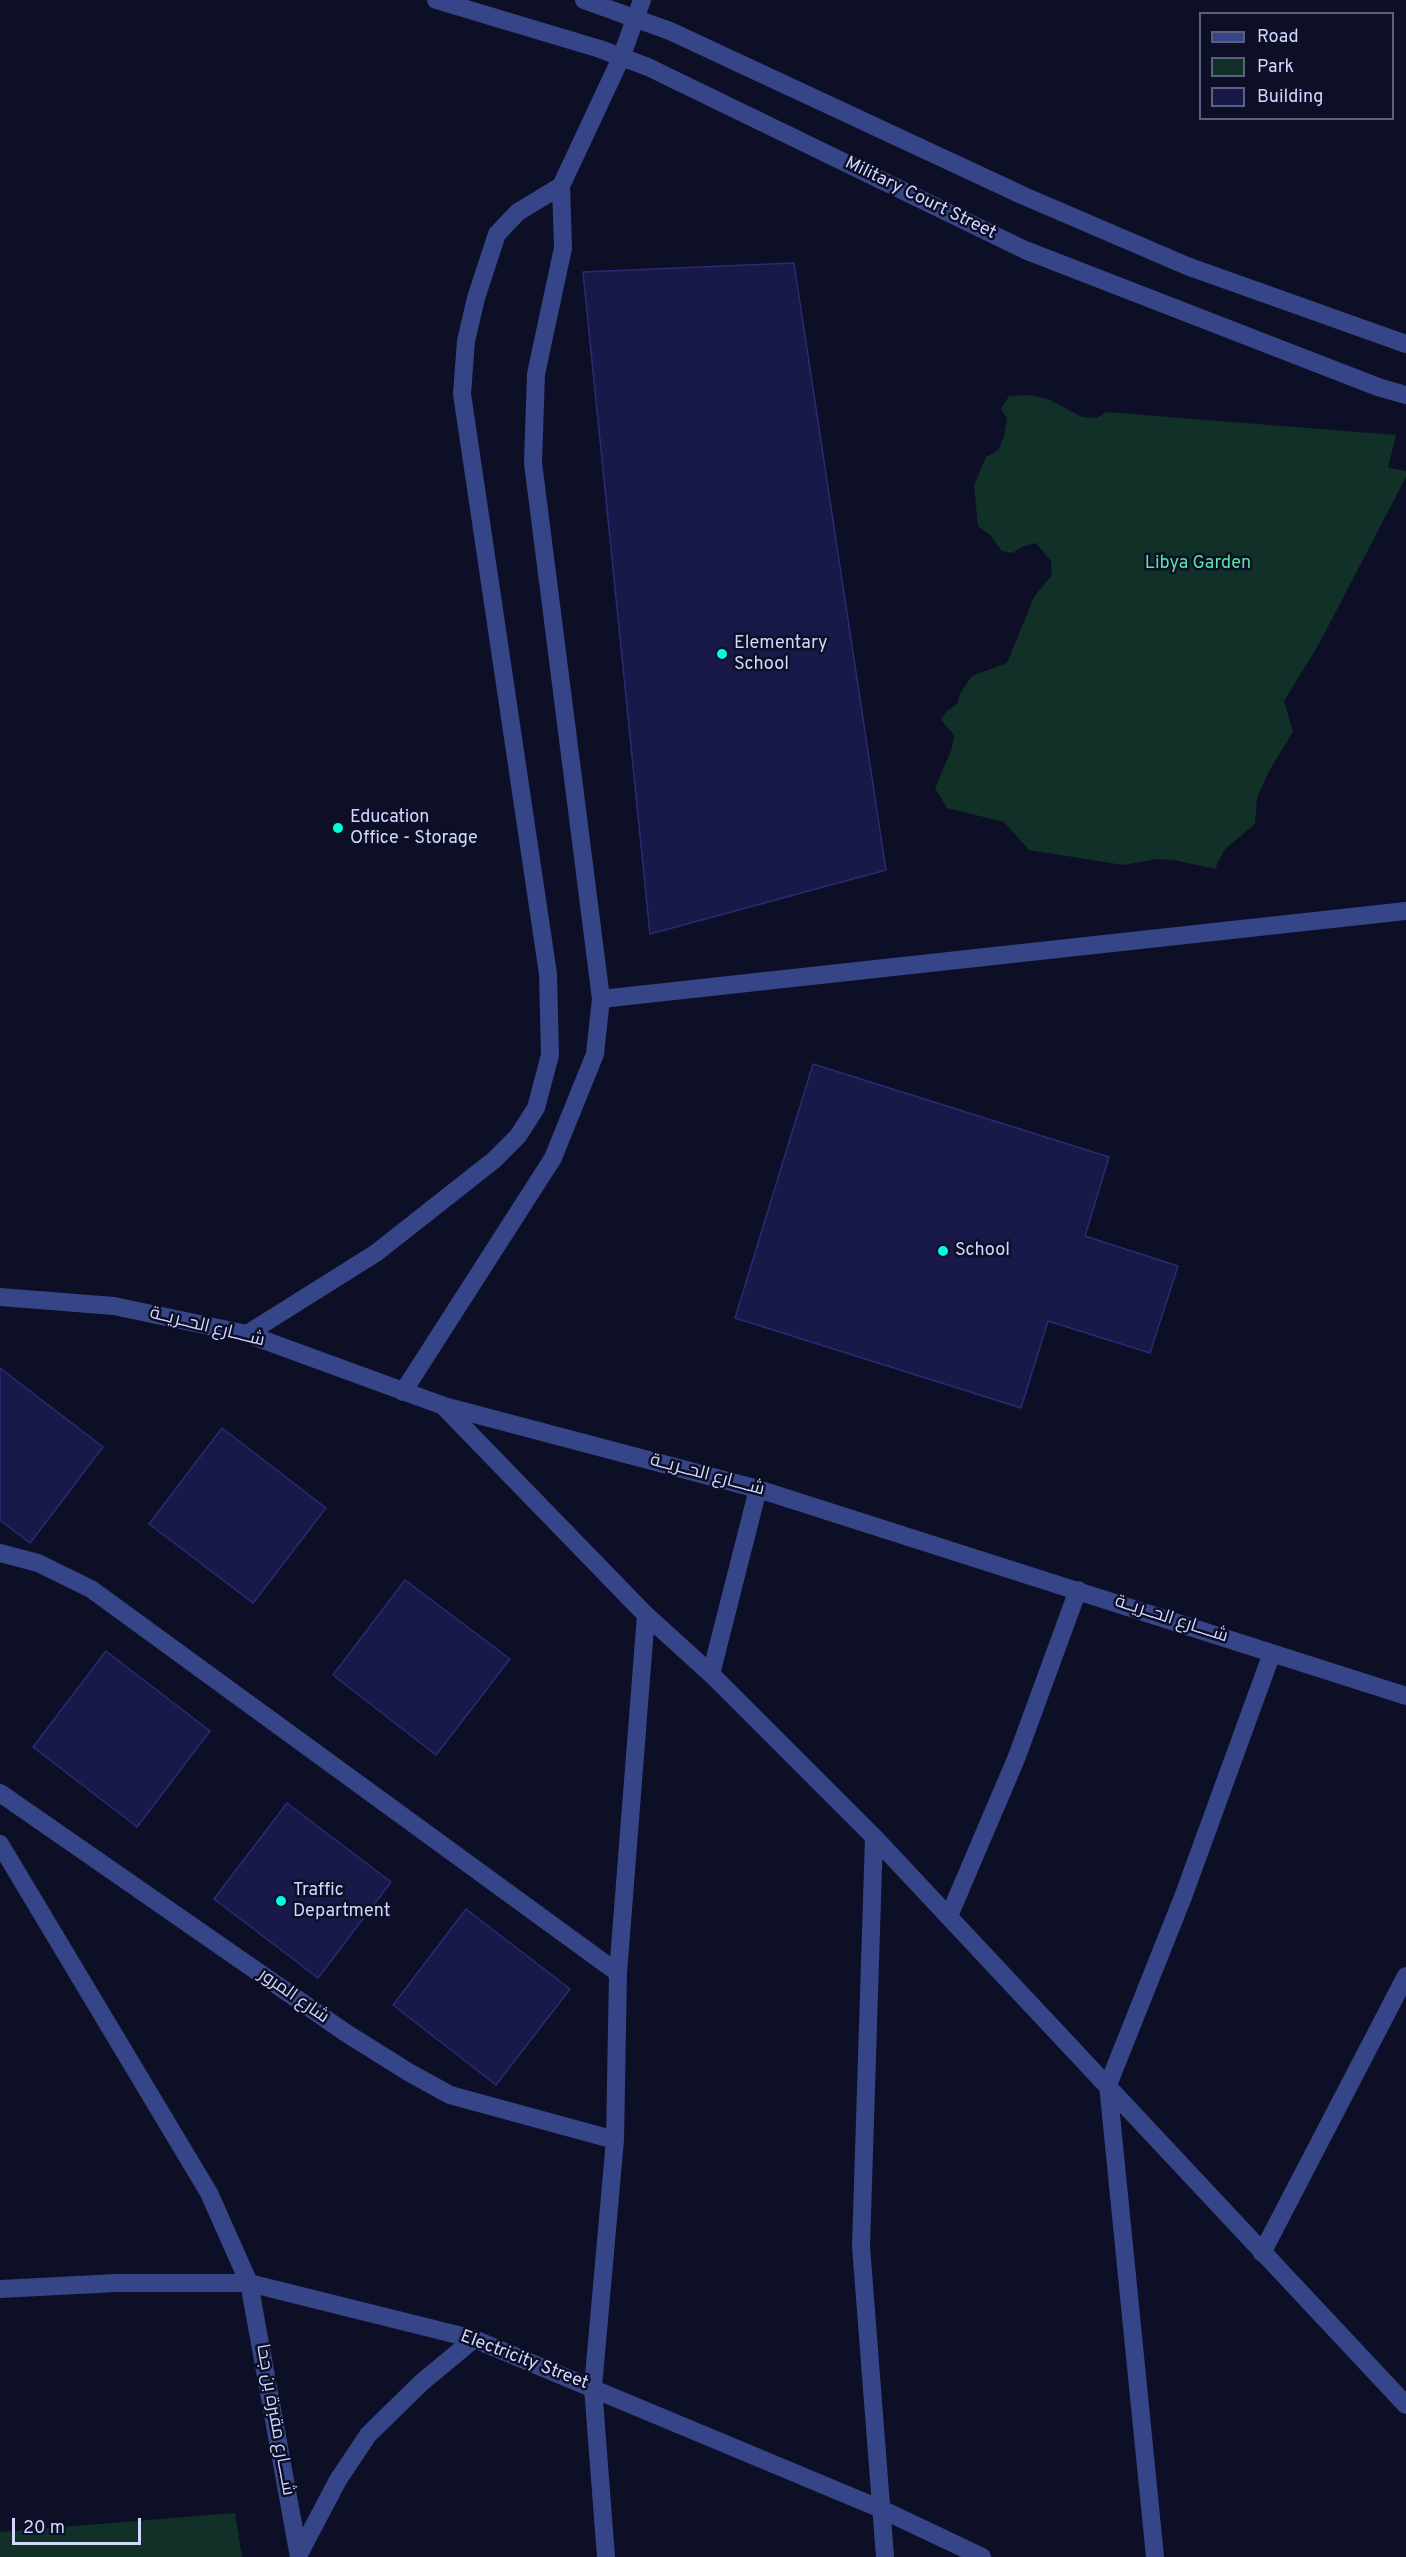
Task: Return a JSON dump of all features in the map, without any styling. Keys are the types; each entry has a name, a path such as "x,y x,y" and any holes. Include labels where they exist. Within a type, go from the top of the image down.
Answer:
{"street":[{"name":"Military Court Street","path":"436,0 600,49 648,67 1024,250 1378,387 1406,395"},
{"path":"584,0 639,8 1024,196 1187,266 1406,344"},
{"path":"403,1392 553,1158 595,1054 601,999 533,463 536,374 563,248 561,186 621,58 639,8"},
{"path":"247,1334 376,1253 494,1160 518,1136 536,1108 548,1065 550,1054 548,974 462,394 466,341 476,298 497,234 518,212 561,186"},
{"path":"601,999 1406,911"},
{"name":"شــــارع الحــريــة","path":"0,1297 114,1306 247,1334 444,1407 758,1489 1406,1696"},
{"path":"444,1407 646,1615 711,1674 874,1837 1406,2405"},
{"path":"711,1674 758,1489"},
{"path":"0,1553 38,1563 91,1589 618,1973"},
{"path":"949,1916 1016,1759 1078,1590"},
{"path":"606,2557 593,2387 615,2140 618,1973 646,1615"},
{"path":"1155,2557 1108,2085 1183,1897 1272,1653"},
{"name":"شارع المرور","path":"0,1794 346,2033 410,2073 450,2095 615,2140"},
{"path":"874,1837 861,2246 885,2557"},
{"path":"0,1844 209,2193 249,2283"},
{"path":"1262,2253 1406,1976"},
{"name":"Electricity Street","path":"0,2289 117,2283 249,2283 474,2339 881,2509 982,2557"},
{"name":"شــــارع مقبرة بن جحا","path":"249,2283 299,2556"},
{"path":"299,2556 338,2480 368,2435 421,2383 474,2339"}],"green space":[{"name":"Libya Garden","path":"1030,395 1048,399 1082,417 1097,418 1106,412 1396,435 1388,468 1406,471 1406,477 1319,644 1284,701 1293,732 1269,771 1257,798 1255,824 1224,850 1215,869 1174,860 1157,859 1123,865 1029,850 1004,822 947,808 935,788 952,748 954,735 941,720 946,712 957,704 961,692 972,676 1007,663 1034,597 1052,575 1051,561 1036,543 1012,553 1002,551 990,535 978,526 974,485 986,457 998,450 1004,436 1007,418 1001,409 1009,396"},
{"path":"235,2513 242,2557 0,2557 0,2532"}],"building":[{"path":"794,263 886,870 650,934 583,272"},
{"name":"School","path":"813,1064 1109,1157 1085,1236 1178,1266 1150,1353 1048,1321 1021,1408 735,1318"},
{"path":"0,1368 103,1447 30,1543 0,1520"},
{"path":"222,1428 326,1508 253,1603 149,1524"},
{"path":"405,1580 510,1659 436,1755 333,1675"},
{"path":"106,1651 210,1731 137,1827 33,1747"},
{"path":"287,1803 391,1882 318,1978 214,1899"},
{"path":"466,1909 570,1989 496,2085 393,2005"}],"place":[{"name":"Elementary School","path":"722,654"},
{"name":"Education Office - Storage","path":"338,828"},
{"name":"School","path":"943,1251"},
{"name":"Traffic Department","path":"281,1901"}]}
